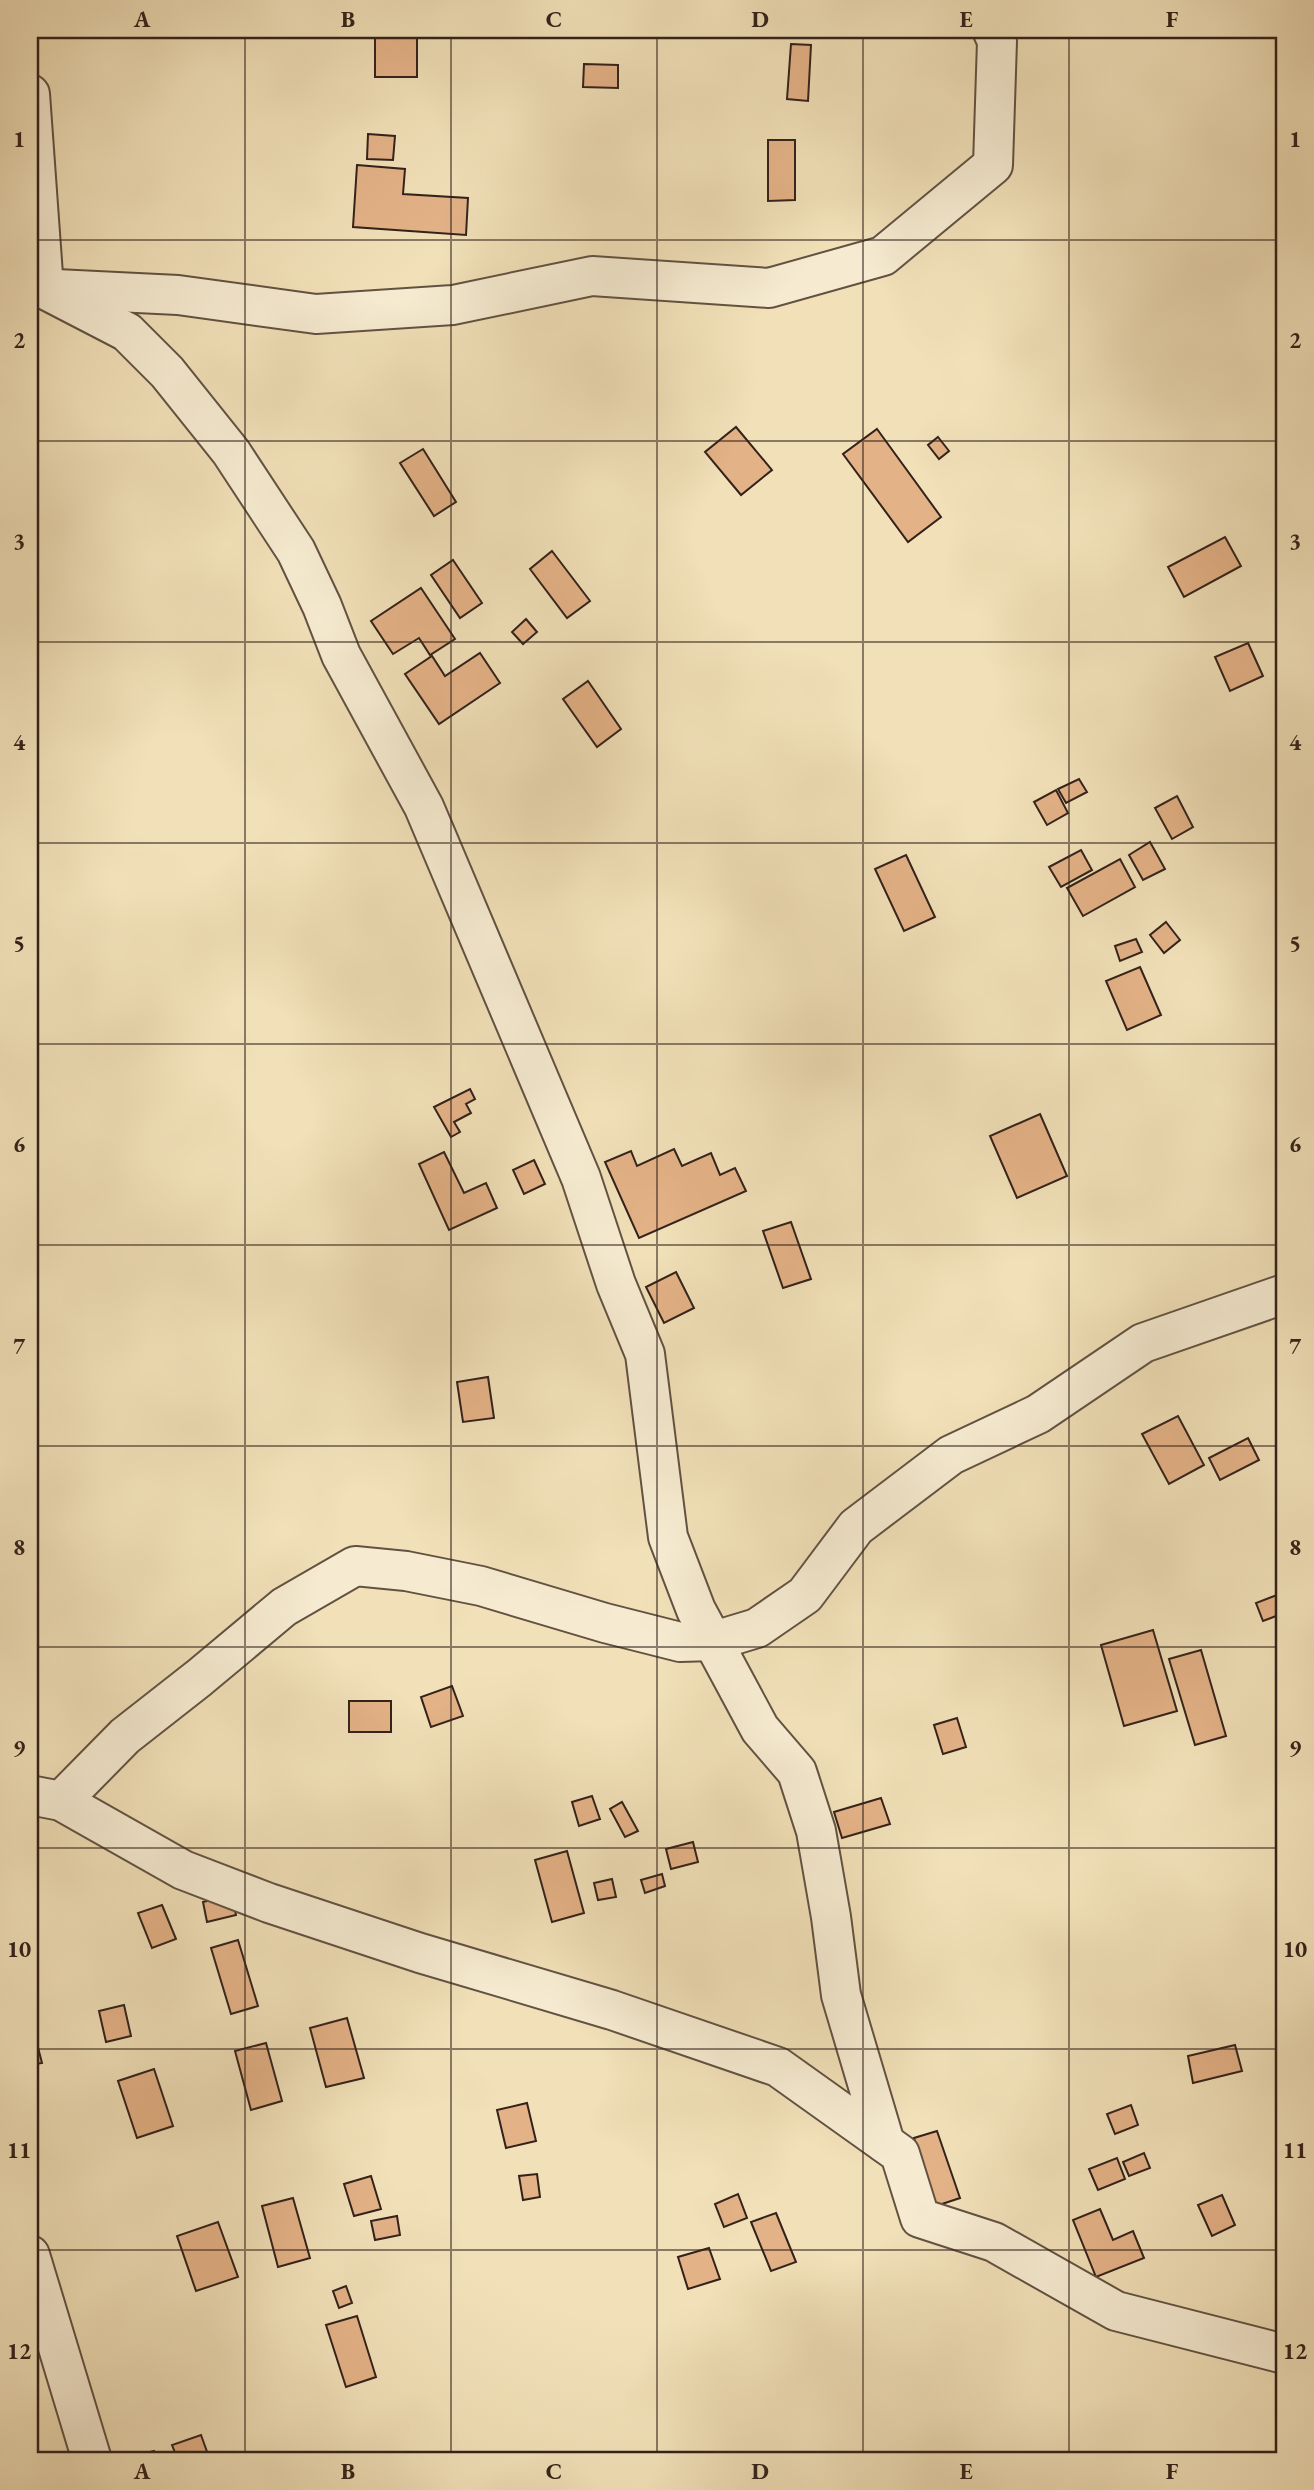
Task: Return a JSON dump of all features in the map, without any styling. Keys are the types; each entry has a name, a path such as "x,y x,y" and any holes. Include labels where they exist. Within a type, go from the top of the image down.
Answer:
{"street":[{"path":"37,290 178,295 316,314 453,305 592,276 769,288 883,256 993,166 997,41 992,30"},
{"path":"30,94 37,290"},
{"path":"37,290 127,332 167,372 230,453 296,551 341,655 424,807 581,1178 616,1284 645,1354 668,1537 696,1609 760,1729 797,1772 816,1830 841,1995 885,2143"},
{"path":"1284,1294 1143,1343 1038,1414 951,1455 856,1527 805,1595 757,1628 714,1641 680,1643 481,1586 406,1571 355,1566 284,1607 199,1678 45,1798 183,1870 269,1903 420,1953 612,2010 779,2067 900,2154 920,2218 994,2242 1116,2311 1284,2354"},
{"path":"30,2255 92,2460"}],"building":[{"path":"375,30 417,30 417,77 375,77"},
{"path":"785,30 814,30 813,38 784,36"},
{"path":"791,44 811,45 808,101 787,99"},
{"path":"584,64 618,65 618,88 583,87"},
{"path":"368,134 395,136 393,160 367,159"},
{"path":"768,140 795,140 795,200 768,201"},
{"path":"357,165 405,169 403,194 468,198 466,235 353,227"},
{"path":"736,427 772,470 741,495 705,452"},
{"path":"877,429 941,517 908,542 843,454"},
{"path":"938,437 949,451 939,459 928,445"},
{"path":"423,449 456,502 434,516 400,463"},
{"path":"1225,537 1241,566 1184,597 1168,567"},
{"path":"552,551 590,601 567,618 530,569"},
{"path":"453,560 482,603 460,618 431,575"},
{"path":"421,588 455,639 430,655 419,638 393,654 371,621"},
{"path":"526,619 537,632 523,644 512,632"},
{"path":"1248,643 1263,676 1230,691 1215,657"},
{"path":"480,653 500,683 439,724 405,674 432,656 445,676"},
{"path":"588,681 621,729 597,747 563,699"},
{"path":"1079,779 1087,792 1066,803 1058,789"},
{"path":"1056,790 1068,813 1047,825 1034,802"},
{"path":"1177,796 1193,827 1172,839 1155,808"},
{"path":"1150,842 1165,869 1143,880 1129,855"},
{"path":"1081,850 1092,870 1061,887 1049,867"},
{"path":"906,855 935,917 904,931 875,869"},
{"path":"1120,859 1135,887 1083,916 1067,888"},
{"path":"1166,922 1180,940 1164,953 1150,935"},
{"path":"1136,939 1142,952 1120,961 1115,946"},
{"path":"1140,967 1161,1015 1127,1030 1106,981"},
{"path":"470,1089 475,1099 466,1104 471,1113 454,1122 460,1132 451,1137 434,1107"},
{"path":"1040,1114 1067,1176 1017,1198 990,1136"},
{"path":"674,1149 682,1166 711,1153 720,1175 735,1168 746,1191 639,1238 605,1162 631,1151 637,1166"},
{"path":"444,1152 464,1193 486,1183 497,1208 449,1230 419,1164"},
{"path":"534,1160 545,1184 524,1194 513,1170"},
{"path":"791,1222 811,1279 783,1288 763,1231"},
{"path":"676,1272 694,1308 664,1323 646,1287"},
{"path":"488,1377 494,1418 463,1422 457,1382"},
{"path":"1178,1416 1204,1465 1169,1484 1142,1434"},
{"path":"1248,1438 1259,1460 1220,1480 1209,1458"},
{"path":"1277,1595 1284,1613 1263,1621 1256,1603"},
{"path":"1153,1630 1177,1711 1124,1726 1101,1645"},
{"path":"1201,1650 1226,1736 1195,1745 1169,1659"},
{"path":"452,1686 463,1716 431,1727 421,1697"},
{"path":"349,1701 391,1701 391,1732 349,1732"},
{"path":"957,1718 966,1747 943,1754 934,1725"},
{"path":"592,1796 600,1819 579,1826 572,1802"},
{"path":"881,1798 890,1824 842,1838 834,1812"},
{"path":"622,1802 638,1831 625,1837 610,1809"},
{"path":"693,1842 698,1862 671,1869 666,1849"},
{"path":"567,1851 584,1913 552,1922 535,1860"},
{"path":"662,1874 665,1886 645,1893 641,1880"},
{"path":"612,1879 616,1897 598,1900 594,1883"},
{"path":"232,1895 236,1915 207,1922 203,1902"},
{"path":"162,1905 176,1939 152,1948 138,1913"},
{"path":"238,1940 258,2006 231,2014 211,1948"},
{"path":"124,2005 131,2036 106,2042 99,2011"},
{"path":"347,2018 364,2078 326,2087 310,2028"},
{"path":"35,2036 42,2063 30,2065 30,2037"},
{"path":"266,2043 282,2101 251,2110 235,2051"},
{"path":"1235,2045 1242,2071 1193,2083 1188,2056"},
{"path":"154,2069 173,2126 137,2138 118,2081"},
{"path":"527,2103 536,2141 506,2148 497,2110"},
{"path":"1131,2105 1138,2125 1115,2134 1107,2114"},
{"path":"937,2131 960,2198 936,2206 914,2138"},
{"path":"1144,2153 1150,2168 1129,2176 1123,2162"},
{"path":"1117,2158 1125,2179 1098,2190 1089,2169"},
{"path":"537,2174 540,2197 523,2200 519,2176"},
{"path":"371,2176 381,2209 354,2216 344,2184"},
{"path":"738,2194 747,2218 724,2227 715,2204"},
{"path":"1222,2195 1235,2225 1212,2236 1198,2205"},
{"path":"293,2198 310,2258 278,2267 262,2206"},
{"path":"1100,2209 1113,2240 1133,2231 1144,2258 1096,2277 1073,2220"},
{"path":"776,2213 796,2262 771,2271 751,2222"},
{"path":"397,2216 400,2235 375,2240 371,2221"},
{"path":"218,2222 238,2277 196,2291 177,2236"},
{"path":"709,2248 720,2279 688,2289 678,2257"},
{"path":"346,2286 352,2303 339,2308 333,2291"},
{"path":"357,2316 376,2377 346,2387 326,2325"},
{"path":"201,2435 210,2460 178,2460 172,2445"},
{"path":"154,2451 156,2460 125,2460 125,2458"}]}
